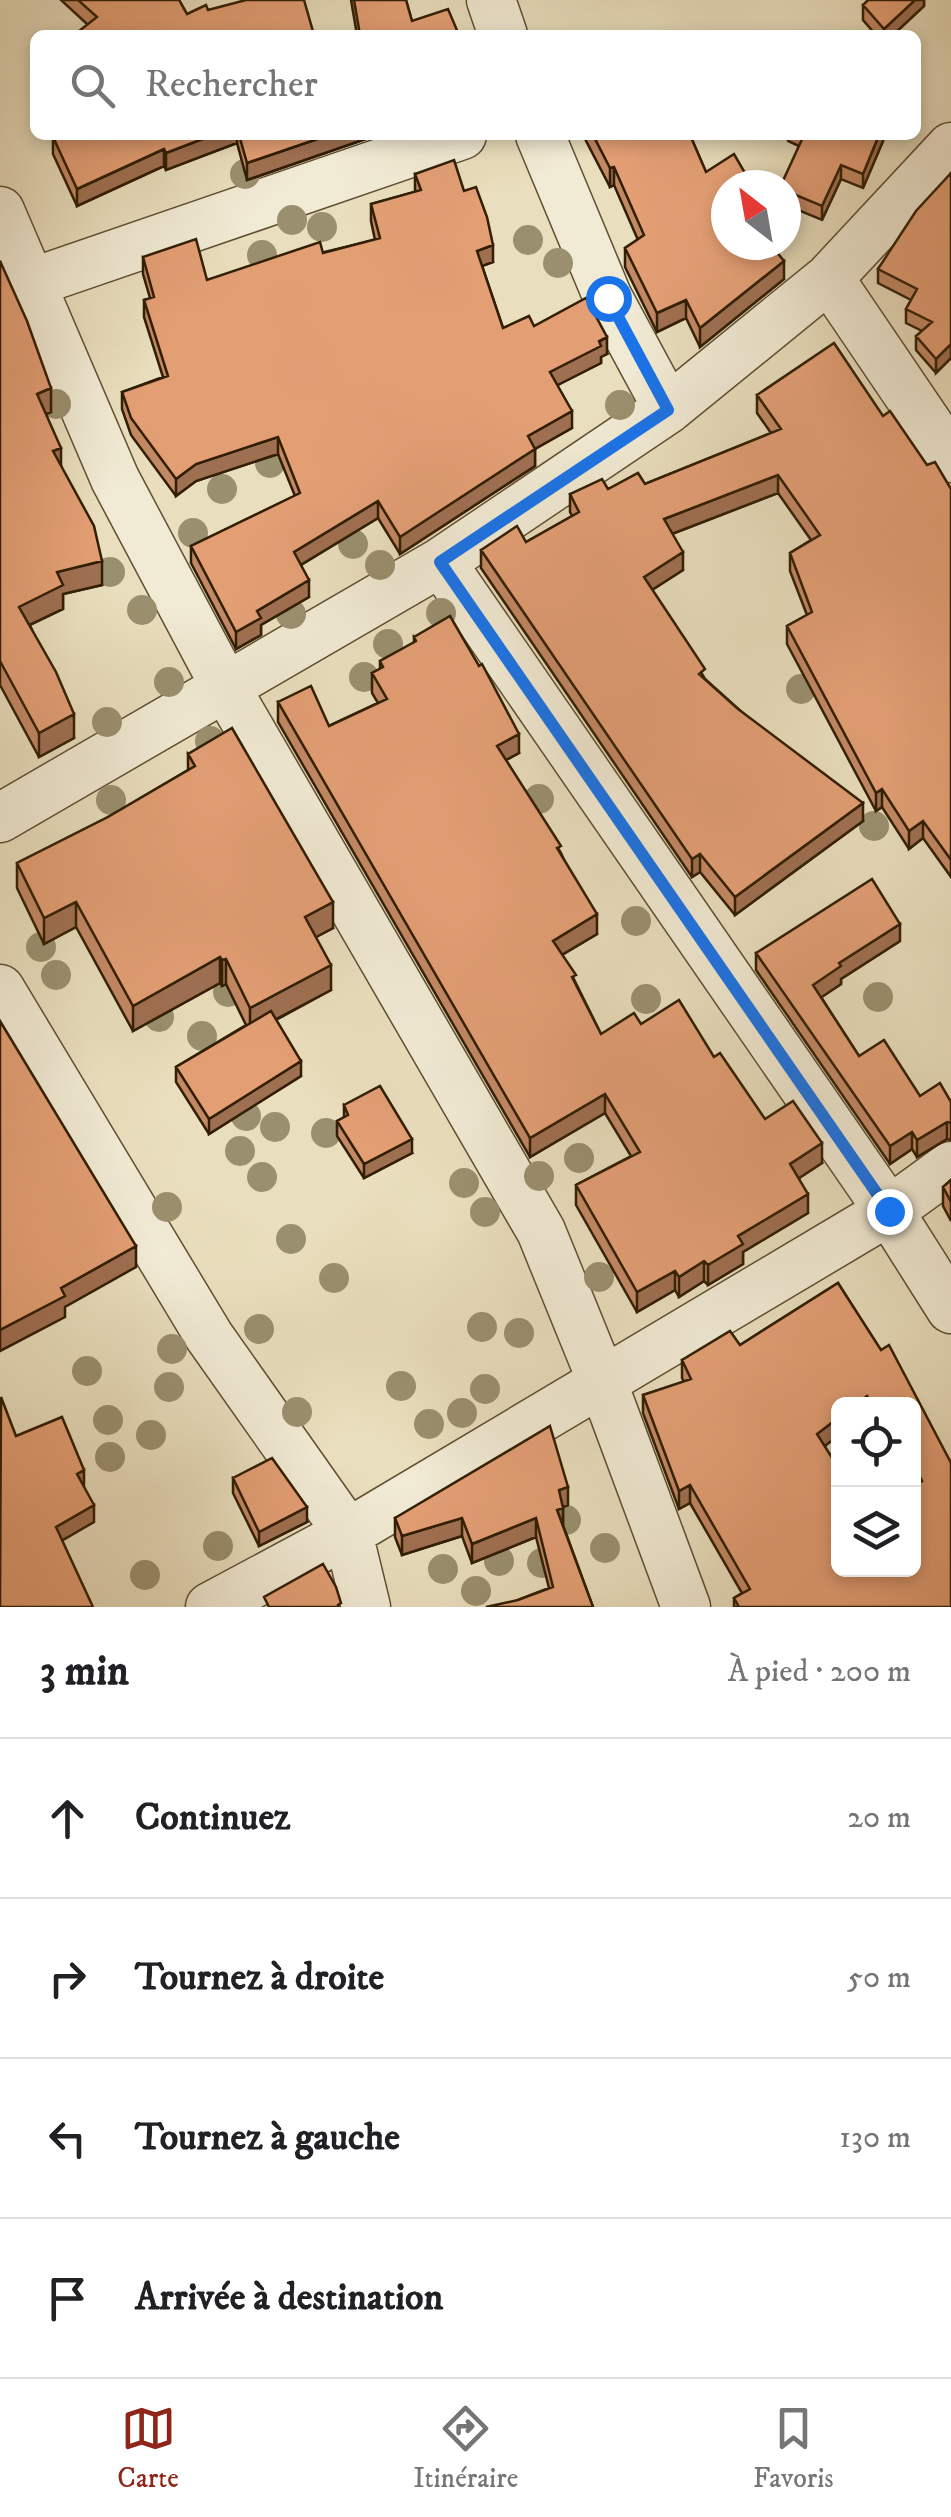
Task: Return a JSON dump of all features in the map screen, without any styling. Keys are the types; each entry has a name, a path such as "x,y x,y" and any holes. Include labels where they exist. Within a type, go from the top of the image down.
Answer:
{"street":[{"path":"490,0 501,30"},
{"path":"31,284 448,140"},
{"path":"542,140 608,298 668,410"},
{"path":"0,818 440,562 668,410 830,278 951,147"},
{"path":"0,211 114,479 226,688 540,1231 602,1382 686,1607"},
{"path":"830,278 951,458"},
{"path":"440,562 889,1211 951,1309"},
{"path":"0,988 209,1336 348,1533 366,1607"},
{"path":"210,1607 348,1533 602,1382 889,1211 951,1166"}],"building":[{"path":"78,0 179,0 187,14 206,5 208,10 246,0 304,0 313,30 80,30 97,17"},
{"path":"354,0 406,0 412,21 448,9 457,30 359,30"},
{"path":"868,0 915,0 884,29 863,5"},
{"path":"54,140 200,140 166,153 164,149 77,189"},
{"path":"240,140 314,140 247,163"},
{"path":"596,140 692,140 706,172 734,154 743,170 711,170 711,260 784,261 700,328 686,300 657,313 625,248 644,235 614,167 610,168"},
{"path":"802,140 877,140 863,174 841,165 822,206 801,197 801,170 788,170"},
{"path":"454,160 464,191 476,187 487,217 493,245 477,251 503,328 529,316 534,326 586,298 607,337 599,341 601,346 550,372 572,411 528,436 535,449 400,537 378,501 294,552 309,580 257,611 261,618 236,632 191,546 300,493 278,437 196,464 176,479 131,418 122,392 168,376 144,300 154,297 143,257 196,239 207,280 320,242 323,253 380,238 371,204 421,190 415,174"},
{"path":"951,173 951,344 936,359 916,336 932,322 906,309 917,289 878,269 916,211"},
{"path":"0,261 51,388 37,394 61,448 53,451 94,526 102,561 57,572 63,585 19,607 56,672 74,714 39,733 0,661"},
{"path":"834,343 883,416 890,411 927,465 935,462 951,489 951,860 923,821 909,831 882,789 876,793 787,626 812,612 790,553 820,535 778,475 664,519 683,552 644,577 705,669 699,674 738,709 863,803 735,897 700,854 692,859 481,550 517,526 526,542 579,512 570,494 602,479 608,489 638,473 645,484 781,429 757,395"},
{"path":"450,616 479,666 482,664 519,734 497,746 561,846 557,848 597,914 553,941 576,975 572,977 601,1034 634,1013 641,1024 679,1000 714,1057 720,1053 765,1119 793,1101 822,1143 790,1164 808,1194 738,1236 743,1244 708,1265 704,1261 679,1277 675,1271 637,1292 576,1185 640,1152 605,1094 530,1138 278,702 311,686 329,726 387,699 372,673 383,667 380,661"},
{"path":"232,728 333,902 305,917 331,965 250,1008 226,959 220,957 133,1006 76,902 44,918 17,863 108,817 195,766 188,754"},
{"path":"872,879 900,924 839,963 841,966 813,985 859,1056 884,1040 920,1096 940,1083 951,1102 951,1123 917,1140 912,1132 890,1146 756,953"},
{"path":"271,1011 301,1061 209,1119 176,1067"},
{"path":"0,1021 136,1246 61,1288 65,1296 0,1330"},
{"path":"380,1086 412,1139 364,1164 337,1121 348,1115 344,1105"},
{"path":"951,1180 951,1202 943,1187"},
{"path":"838,1283 881,1350 889,1345 916,1397 831,1397 831,1423 817,1434 831,1456 831,1577 921,1577 921,1406 951,1463 951,1607 739,1607 734,1598 750,1589 690,1485 679,1491 643,1395 691,1379 682,1360 730,1331 740,1345"},
{"path":"1,1397 16,1436 62,1417 84,1470 77,1474 94,1505 56,1527 93,1607 0,1607"},
{"path":"550,1426 568,1487 559,1490 563,1508 557,1510 593,1607 486,1607 553,1587 536,1518 472,1544 462,1518 402,1536 395,1518"},
{"path":"272,1458 307,1507 259,1532 233,1478"},
{"path":"323,1564 336,1587 339,1607 269,1607 264,1597"}],"route":[{"path":"608,298 668,410 440,562 889,1211"}]}
